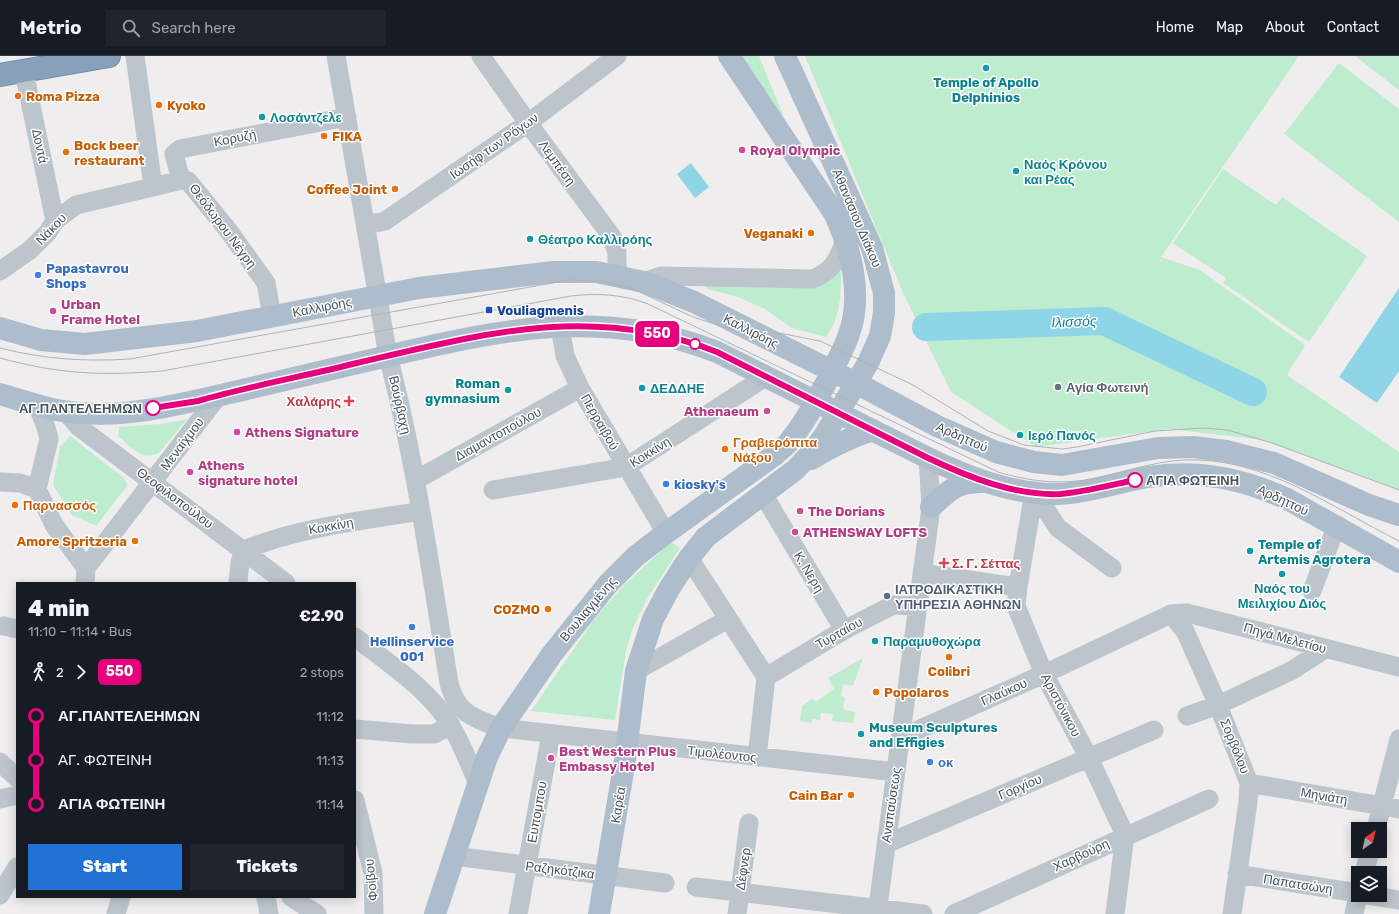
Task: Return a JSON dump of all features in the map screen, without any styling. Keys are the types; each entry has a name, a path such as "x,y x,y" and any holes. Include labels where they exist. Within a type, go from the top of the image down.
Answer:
{"highway":[{"path":"0,76 109,56"}],"main road":[{"name":"Αθανάσιου Διάκου","path":"729,56 834,213 845,239 853,278 855,312 850,334 832,371"},
{"name":"Αθανάσιου Διάκου","path":"785,56 872,248 880,273 884,293 884,313 880,336 874,353 856,384"},
{"name":"Καλλιρόης","path":"0,328 41,340 85,344 197,331 419,288 553,272 576,271 617,275 644,282 694,302 856,384"},
{"path":"0,394 65,411 91,414 118,412 198,401 471,337 524,329 560,326 599,326 641,330 682,339 717,352 839,413"},
{"name":"Βουλιαγμένης","path":"435,914 487,757 500,728 552,654 608,584 636,556 776,454 798,431 816,402 832,371"},
{"path":"796,470 818,444 856,384"},
{"name":"Αρδηττού","path":"856,384 961,437 996,452 1034,462 1062,465 1158,448 1193,447 1226,451 1274,463 1369,505 1399,515"},
{"name":"Αρδηττού","path":"839,413 953,470 986,482 1034,492 1068,493 1166,474 1197,474 1237,480 1270,491 1399,562"},
{"path":"689,558 713,530 796,470 830,448 855,436 873,430"},
{"path":"931,507 953,488 967,482 986,482"},
{"name":"Καρέα","path":"599,914 627,743 636,671 653,619 669,589 689,558"}],"street":[{"path":"135,56 153,187"},
{"name":"Βούρβαχη","path":"336,56 379,296 388,356 399,397 416,480 449,683 453,699 458,706 478,720 500,728"},
{"name":"Λεμπέση","path":"481,56 528,123 612,237 617,253 617,275"},
{"name":"Ιωσήφ των Ρόγων","path":"366,225 385,221 528,123 617,56"},
{"name":"Δοντά","path":"24,72 56,221"},
{"name":"Κορυζή","path":"181,180 174,154 180,149 347,118"},
{"name":"Θεόδωρου Νέγρη","path":"153,187 181,180 188,181 228,230 266,284 272,317"},
{"name":"Νάκου","path":"0,271 30,250 48,232 56,221 76,204 153,187"},
{"path":"644,282 661,276 812,279 822,276 836,264 845,239"},
{"name":"Περραιβού","path":"560,326 565,356 580,388 666,533"},
{"name":"Κοκκίνη","path":"493,490 626,467 767,376"},
{"name":"Διαμαντοπούλου","path":"416,480 580,388"},
{"name":"Μεναίχμου","path":"37,489 54,525 85,575 153,481 219,395"},
{"path":"0,482 20,483 37,489 49,438 37,404"},
{"name":"Θεοφιλοπούλου","path":"65,411 79,427 153,481 285,582"},
{"name":"Αναπαύσεως","path":"877,911 931,507 928,458"},
{"path":"1034,492 1058,528 1112,568"},
{"name":"Αριστόνικου","path":"1034,492 1016,606 1044,674 1089,758 1125,835"},
{"name":"Κ. Νερη","path":"763,494 844,630"},
{"name":"Κοκκίνη","path":"244,550 269,540 301,532 420,511"},
{"path":"1312,591 1336,527"},
{"path":"238,582 240,562 244,550"},
{"path":"689,558 766,677 757,757"},
{"path":"922,574 1018,587"},
{"name":"Τυρταίου","path":"766,677 844,630 893,605 917,606"},
{"name":"Πηγά Μελετίου","path":"1172,614 1187,613 1399,667"},
{"name":"Γλαύκου","path":"900,738 1044,674 1172,614"},
{"name":"Σορβόλου","path":"1172,614 1185,631 1218,705 1249,783 1248,802 1232,914"},
{"path":"636,671 728,619"},
{"path":"356,638 410,680 437,706 451,725 478,784"},
{"path":"1187,716 1218,705 1291,671 1325,649"},
{"path":"356,729 412,734 434,734 451,725"},
{"name":"Τιμολέοντος","path":"500,728 896,772"},
{"name":"Γοργίου","path":"886,844 1154,730"},
{"name":"Ευπομπου","path":"518,914 551,734"},
{"path":"1381,822 1391,807 1399,739"},
{"path":"0,762 16,777"},
{"name":"Μηνιάτη","path":"1249,783 1391,807"},
{"path":"0,798 16,795"},
{"name":"Χαρβούρη","path":"954,914 1125,835 1209,799"},
{"name":"Φοίβου","path":"356,804 373,873 374,914"},
{"name":"Δέφνερ","path":"737,914 749,823"},
{"path":"1115,914 1125,835"},
{"name":"Ραζηκότζικα","path":"454,856 665,883"},
{"path":"0,895 16,869"},
{"name":"Παπατσώνη","path":"1237,874 1351,893"},
{"path":"696,887 877,911 923,914"},
{"path":"116,914 121,898"},
{"path":"266,898 269,914"},
{"path":"293,898 317,914"},
{"path":"1387,898 1399,900"},
{"path":"1354,914 1356,902"}],"green space":[{"path":"737,56 759,56 783,115 779,117"},
{"path":"805,56 1299,56 1161,257 1200,270 1305,345 1287,375 1399,452 1399,490 1264,440 1168,429 1036,447 951,392 904,295"},
{"path":"1355,56 1399,56 1399,90"},
{"path":"1339,63 1399,109 1399,222 1284,134"},
{"path":"1223,169 1276,205 1282,197 1367,256 1309,342 1223,283 1226,278 1173,243"},
{"path":"841,271 839,305 835,321 826,337 792,328 765,309 735,296 711,290 693,280 695,276 813,288"},
{"path":"187,419 159,453 153,455 147,456 137,452 118,436 119,427 160,424"},
{"path":"70,436 125,479 127,486 96,526 72,515 53,485 60,447"},
{"path":"671,542 680,548 648,597 632,630 626,651 615,720 531,711 593,621 623,586"},
{"path":"863,658 853,686 843,684 841,696 845,697 843,709 855,712 853,723 832,721 833,714 821,713 820,720 812,719 812,723 800,721 802,706 813,698 816,702 834,689 828,678"}],"water":[{"path":"691,163 709,187 695,198 677,174"},
{"path":"1399,288 1399,371 1377,403 1339,377"}],"waterway":[{"name":"Ιλισσός","path":"926,327 1104,321 1253,392"}],"tram line":[{"path":"0,348 32,355 64,359 130,359 569,280 599,281 631,288 693,317 730,329 753,333 779,333 820,341 913,385 988,431 1024,445 1062,449 1155,431 1204,428 1228,430 1272,443 1399,490"},
{"path":"0,358 42,367 80,372 140,373 162,371 571,296 619,296 648,304 998,472 1032,480 1067,482 1103,477 1148,465 1171,461 1212,461 1241,466 1296,486 1399,541"}],"bus line":[{"name":"550","path":"153,408 198,401 471,337 524,329 560,326 599,326 641,330 682,339 717,352 928,458 953,470 986,482 1034,492 1058,494 1135,480"}],"place":[{"name":"Temple of Apollo Delphinios","path":"986,68"},
{"name":"Roma Pizza","path":"18,96"},
{"name":"Kyoko","path":"159,105"},
{"name":"Λοσάντζελε","path":"262,117"},
{"name":"FIKA","path":"324,136"},
{"name":"Royal Olympic","path":"742,150"},
{"name":"Bock beer restaurant","path":"66,152"},
{"name":"Ναός Κρόνου και Ρέας","path":"1016,171"},
{"name":"Coffee Joint","path":"395,189"},
{"name":"Veganaki","path":"811,233"},
{"name":"Θέατρο Καλλιρόης","path":"530,239"},
{"name":"Papastavrou Shops","path":"38,275"},
{"name":"Vouliagmenis","path":"489,310"},
{"name":"Urban Frame Hotel","path":"53,311"},
{"name":"Αγία Φωτεινή","path":"1058,387"},
{"name":"ΔΕΔΔΗΕ","path":"642,388"},
{"name":"Roman gymnasium","path":"508,390"},
{"name":"Χαλάρης","path":"349,401"},
{"name":"ΑΓ.ΠΑΝΤΕΛΕΗΜΩΝ","path":"153,408"},
{"name":"Athenaeum","path":"767,411"},
{"name":"Athens Signature","path":"237,432"},
{"name":"Ιερό Πανός","path":"1020,435"},
{"name":"Γραβιερόπιτα Νάξου","path":"725,449"},
{"name":"Athens signature hotel","path":"190,472"},
{"name":"ΑΓΙΑ ΦΩΤΕΙΝΗ","path":"1135,480"},
{"name":"kiosky's","path":"666,484"},
{"name":"Παρνασσός","path":"15,505"},
{"name":"The Dorians","path":"800,511"},
{"name":"ATHENSWAY LOFTS","path":"795,532"},
{"name":"Amore Spritzeria","path":"135,541"},
{"name":"Temple of Artemis Agrotera","path":"1250,551"},
{"name":"Σ. Γ. Σέττας","path":"944,563"},
{"name":"Ναός του Μειλιχίου Διός","path":"1282,574"},
{"name":"ΙΑΤΡΟΔΙΚΑΣΤΙΚΗ ΥΠΗΡΕΣΙΑ ΑΘΗΝΩΝ","path":"887,596"},
{"name":"COZMO","path":"548,609"},
{"name":"Hellinservice 001","path":"412,627"},
{"name":"Παραμυθοχώρα","path":"875,641"},
{"name":"Colibri","path":"949,657"},
{"name":"Popolaros","path":"876,692"},
{"name":"Museum Sculptures and Effigies","path":"861,734"},
{"name":"Best Western Plus Embassy Hotel","path":"551,758"},
{"name":"οκ","path":"930,762"},
{"name":"Cain Bar","path":"851,795"}]}
